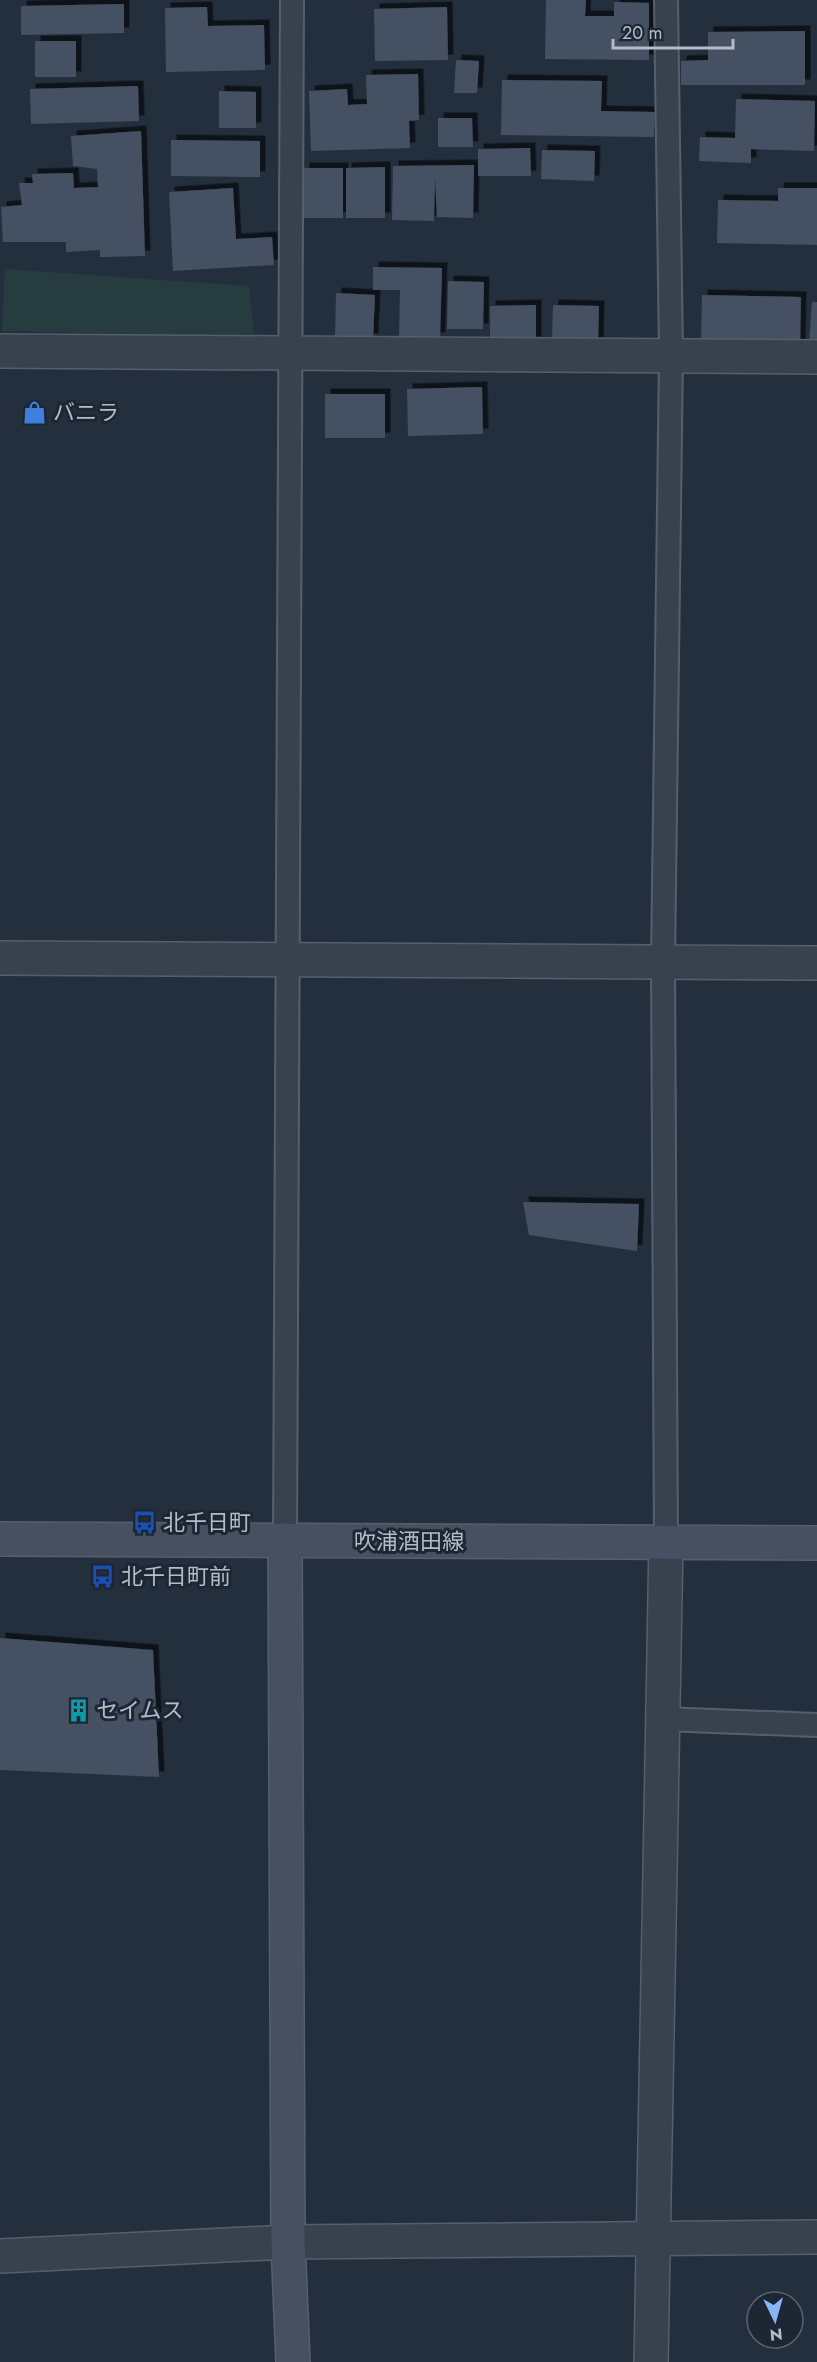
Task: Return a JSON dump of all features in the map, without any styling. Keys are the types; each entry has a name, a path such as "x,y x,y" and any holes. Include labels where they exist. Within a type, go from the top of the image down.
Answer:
{"main road":[{"name":"吹浦酒田線","path":"0,1539 817,1543"},
{"path":"285,1540 288,2242 293,2362"}],"street":[{"path":"0,351 817,357"},
{"path":"0,958 817,963"},
{"path":"651,2362 666,1542"},
{"path":"0,2256 288,2242 817,2236"}],"lane":[{"path":"285,1540 292,0"},
{"path":"666,0 671,356 663,962 666,1542"},
{"path":"663,1719 817,1725"}],"green space":[{"path":"5,269 249,286 254,337 2,331"}],"building":[{"path":"546,0 586,0 585,16 614,16 614,2 649,3 649,60 545,59"},
{"path":"124,4 124,33 21,35 21,6"},
{"path":"207,7 208,26 264,25 265,70 166,72 165,8"},
{"path":"447,7 448,60 375,61 374,9"},
{"path":"805,31 805,85 681,85 681,61 708,60 708,32"},
{"path":"35,41 76,41 76,77 35,77"},
{"path":"456,60 479,61 477,93 454,93"},
{"path":"418,74 419,120 409,121 410,148 311,151 309,91 347,89 348,105 367,104 366,75"},
{"path":"502,80 602,81 601,111 655,112 654,137 501,135"},
{"path":"138,86 139,121 31,124 30,89"},
{"path":"219,91 256,92 256,128 219,128"},
{"path":"736,99 815,101 814,151 751,149 751,163 699,161 700,137 735,138"},
{"path":"438,118 472,118 473,147 438,147"},
{"path":"141,131 145,256 100,257 100,250 66,252 66,242 3,242 1,207 22,205 19,183 33,183 32,174 73,173 74,188 98,187 97,169 73,166 71,136"},
{"path":"171,140 260,141 260,177 171,176"},
{"path":"530,148 531,176 478,176 478,149"},
{"path":"542,150 595,151 594,181 541,179"},
{"path":"474,165 473,218 437,217 435,177 434,221 392,220 393,166"},
{"path":"385,167 385,218 346,218 346,168"},
{"path":"304,168 343,168 343,218 304,218"},
{"path":"233,188 236,239 272,237 274,265 173,271 169,192"},
{"path":"778,188 817,188 817,245 717,243 718,200 778,201"},
{"path":"373,267 442,268 440,338 399,338 400,290 373,290"},
{"path":"448,281 484,282 483,329 447,329"},
{"path":"336,293 375,295 373,339 335,338"},
{"path":"702,295 801,297 800,346 701,343"},
{"path":"812,302 817,302 817,346 809,345"},
{"path":"536,305 536,342 490,343 490,306"},
{"path":"553,305 599,306 598,343 552,341"},
{"path":"482,387 483,434 408,436 407,389"},
{"path":"325,394 385,394 385,438 325,438"},
{"path":"523,1202 639,1204 637,1251 529,1235"},
{"name":"セイムス","path":"0,1638 153,1650 159,1777 0,1770"}],"place":[{"name":"バニラ","path":"35,412"},
{"name":"北千日町","path":"145,1522"},
{"name":"北千日町前","path":"103,1576"},
{"name":"セイムス","path":"78,1710"}]}
